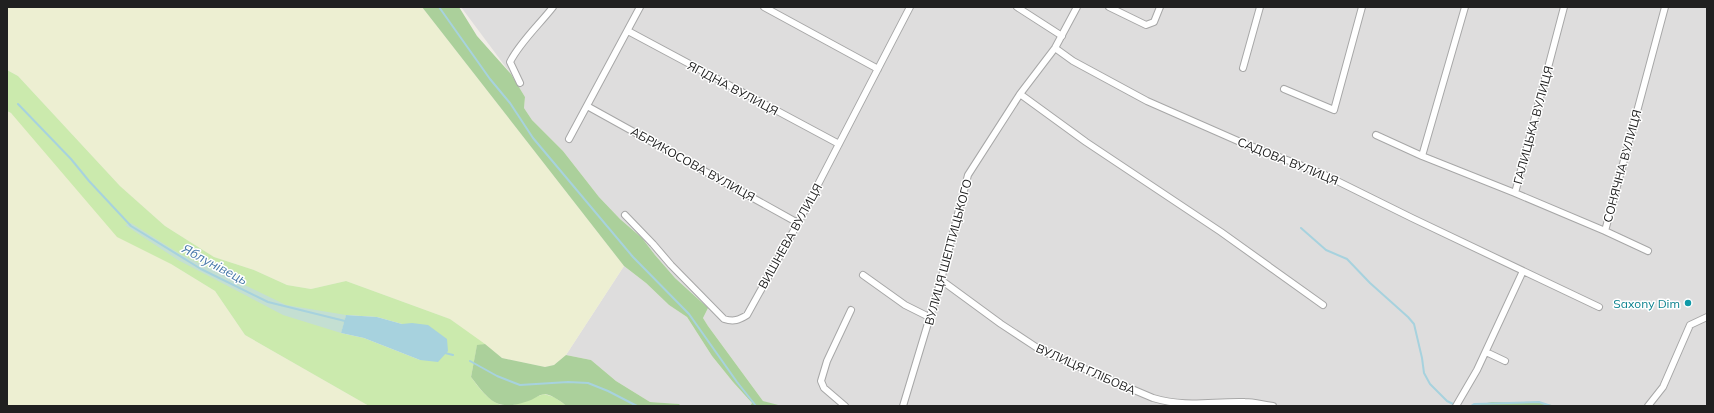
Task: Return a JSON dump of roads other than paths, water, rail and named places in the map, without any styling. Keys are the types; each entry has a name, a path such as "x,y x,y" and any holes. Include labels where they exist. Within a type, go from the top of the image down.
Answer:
{"street":[{"path":"520,83 510,62 515,51 539,26 553,7"},
{"path":"569,139 640,7"},
{"path":"764,7 878,69"},
{"name":"ВИШНЕВА ВУЛИЦЯ","path":"625,215 724,319 732,322 747,315 798,222 910,7"},
{"path":"1017,7 1062,36"},
{"name":"ВУЛИЦЯ ШЕПТИЦЬКОГО","path":"903,406 942,280 968,175 1020,94 1055,48 1077,7"},
{"path":"1109,7 1146,25 1154,22 1160,8"},
{"path":"1243,68 1260,7"},
{"path":"1284,89 1334,110 1362,7"},
{"path":"1422,156 1465,7"},
{"name":"ГАЛИЦЬКА ВУЛИЦЯ","path":"1376,135 1422,156 1515,193 1564,7"},
{"name":"СОНЯЧНА ВУЛИЦЯ","path":"1515,193 1605,231 1666,7"},
{"name":"ЯГІДНА ВУЛИЦЯ","path":"628,31 839,144"},
{"name":"САДОВА ВУЛИЦЯ","path":"1055,48 1072,61 1147,101 1238,141 1323,174 1599,307"},
{"path":"1020,94 1086,142 1221,232 1323,305"},
{"name":"АБРИКОСОВА ВУЛИЦЯ","path":"587,106 798,222"},
{"path":"1605,231 1648,251"},
{"path":"1456,406 1486,352 1523,271"},
{"path":"863,275 905,304 931,318"},
{"name":"ВУЛИЦЯ ГЛІБОВА","path":"942,280 1001,324 1042,351 1153,398 1169,403 1192,405 1246,402 1273,406"},
{"path":"845,406 824,388 821,381 827,361 851,310"},
{"path":"1648,406 1663,387 1690,325 1707,318"},
{"path":"1486,352 1505,361"}],"water":[{"path":"346,315 377,317 402,324 412,323 428,325 447,339 448,351 438,362 420,360 364,338 341,333"}],"waterway":[{"path":"439,7 490,79 510,103 533,138 633,257 689,314 737,382 756,406"},
{"name":"Яблунівець","path":"18,104 71,159 89,181 131,226 201,269 268,302 345,321"},
{"path":"1301,228 1326,250 1347,259 1370,283 1408,317 1414,324 1424,373 1430,384 1447,401 1455,405"},
{"name":"Яблунівець","path":"445,353 453,355"},
{"name":"Яблунівець","path":"470,361 497,376 520,385 568,382 588,383 608,391 637,406"},
{"name":"Яблунівець","path":"1471,406 1474,404 1539,402 1551,406"}],"place":[{"name":"Saxony Dim","path":"1688,303"}]}
